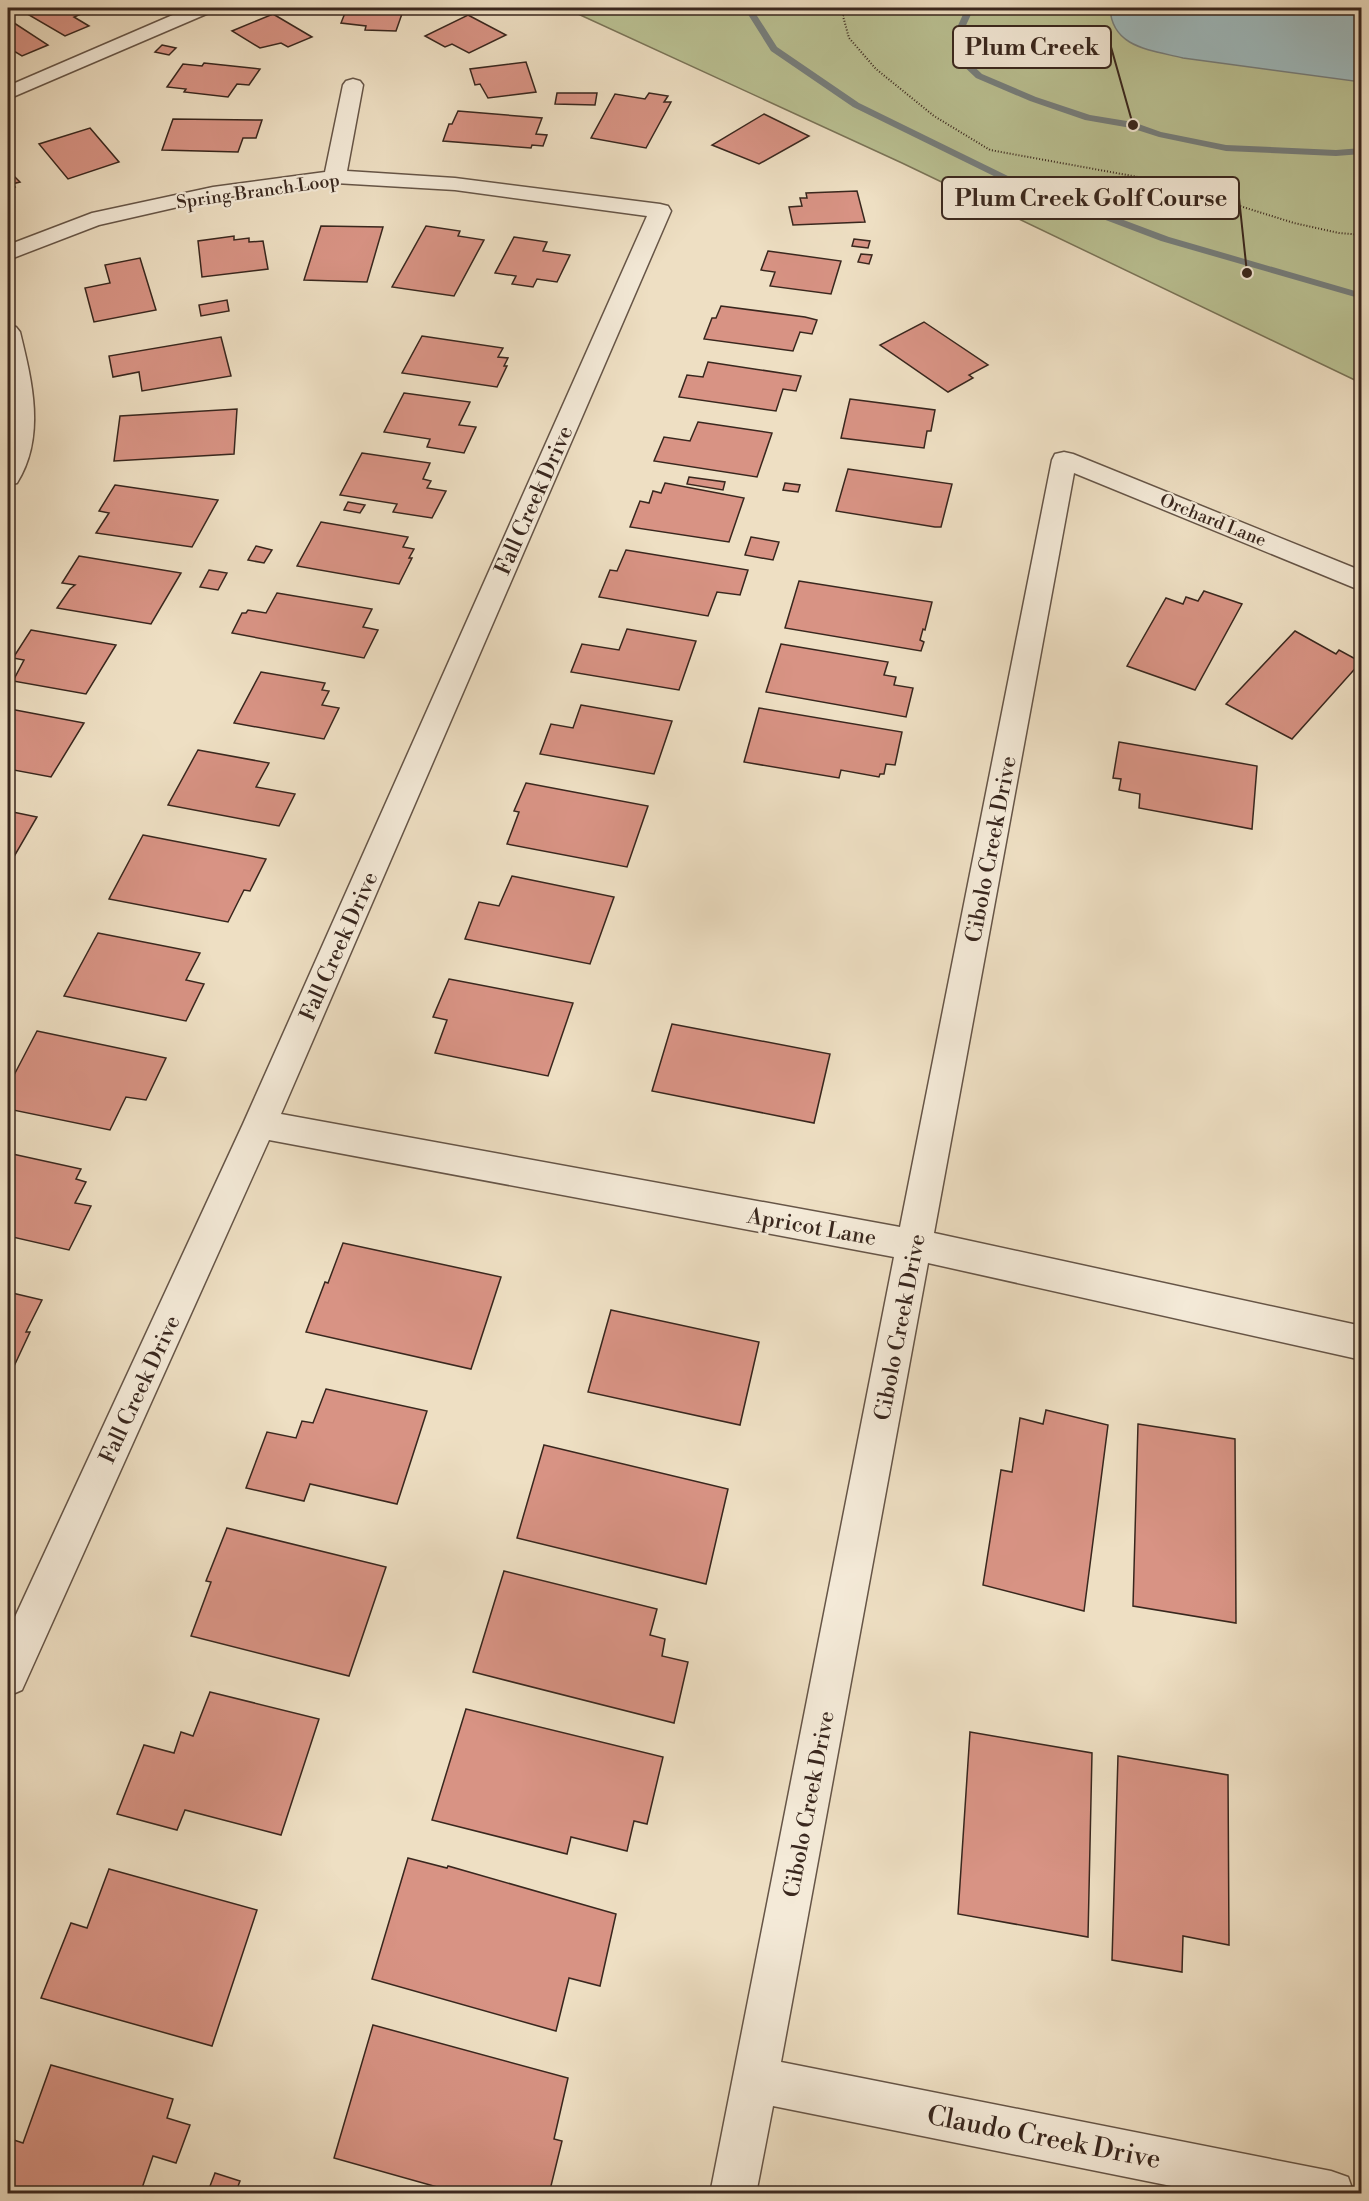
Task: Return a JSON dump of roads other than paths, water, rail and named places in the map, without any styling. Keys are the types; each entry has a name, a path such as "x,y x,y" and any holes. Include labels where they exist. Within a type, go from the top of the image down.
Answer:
{"street":[{"path":"8,93 204,8"},
{"path":"335,177 352,85"},
{"name":"Spring Branch Loop","path":"8,254 92,220 213,193 335,177 456,184 660,211"},
{"name":"Fall Creek Drive","path":"8,1676 260,1124 660,211"},
{"path":"8,332 22,390 20,447 8,477"},
{"name":"Orchard Lane","path":"1064,460 1336,569 1362,582"},
{"name":"Cibolo Creek Drive","path":"733,2193 1064,460"},
{"name":"Apricot Lane","path":"260,1124 915,1245 1362,1343"},
{"name":"Claudo Creek Drive","path":"756,2080 1331,2193"}],"water":[{"path":"1110,8 1361,8 1361,82 1183,58 1146,49 1135,45 1118,32 1112,21"}],"waterway":[{"path":"748,8 774,49 856,105 1011,181 1165,239 1362,296"},
{"path":"970,8 958,34 962,60 979,76 1033,99 1088,118 1133,125 1159,134 1226,148 1336,153 1362,151"}],"place":[{"name":"Plum Creek","path":"1133,125"},
{"name":"Plum Creek Golf Course","path":"1247,273"}]}
